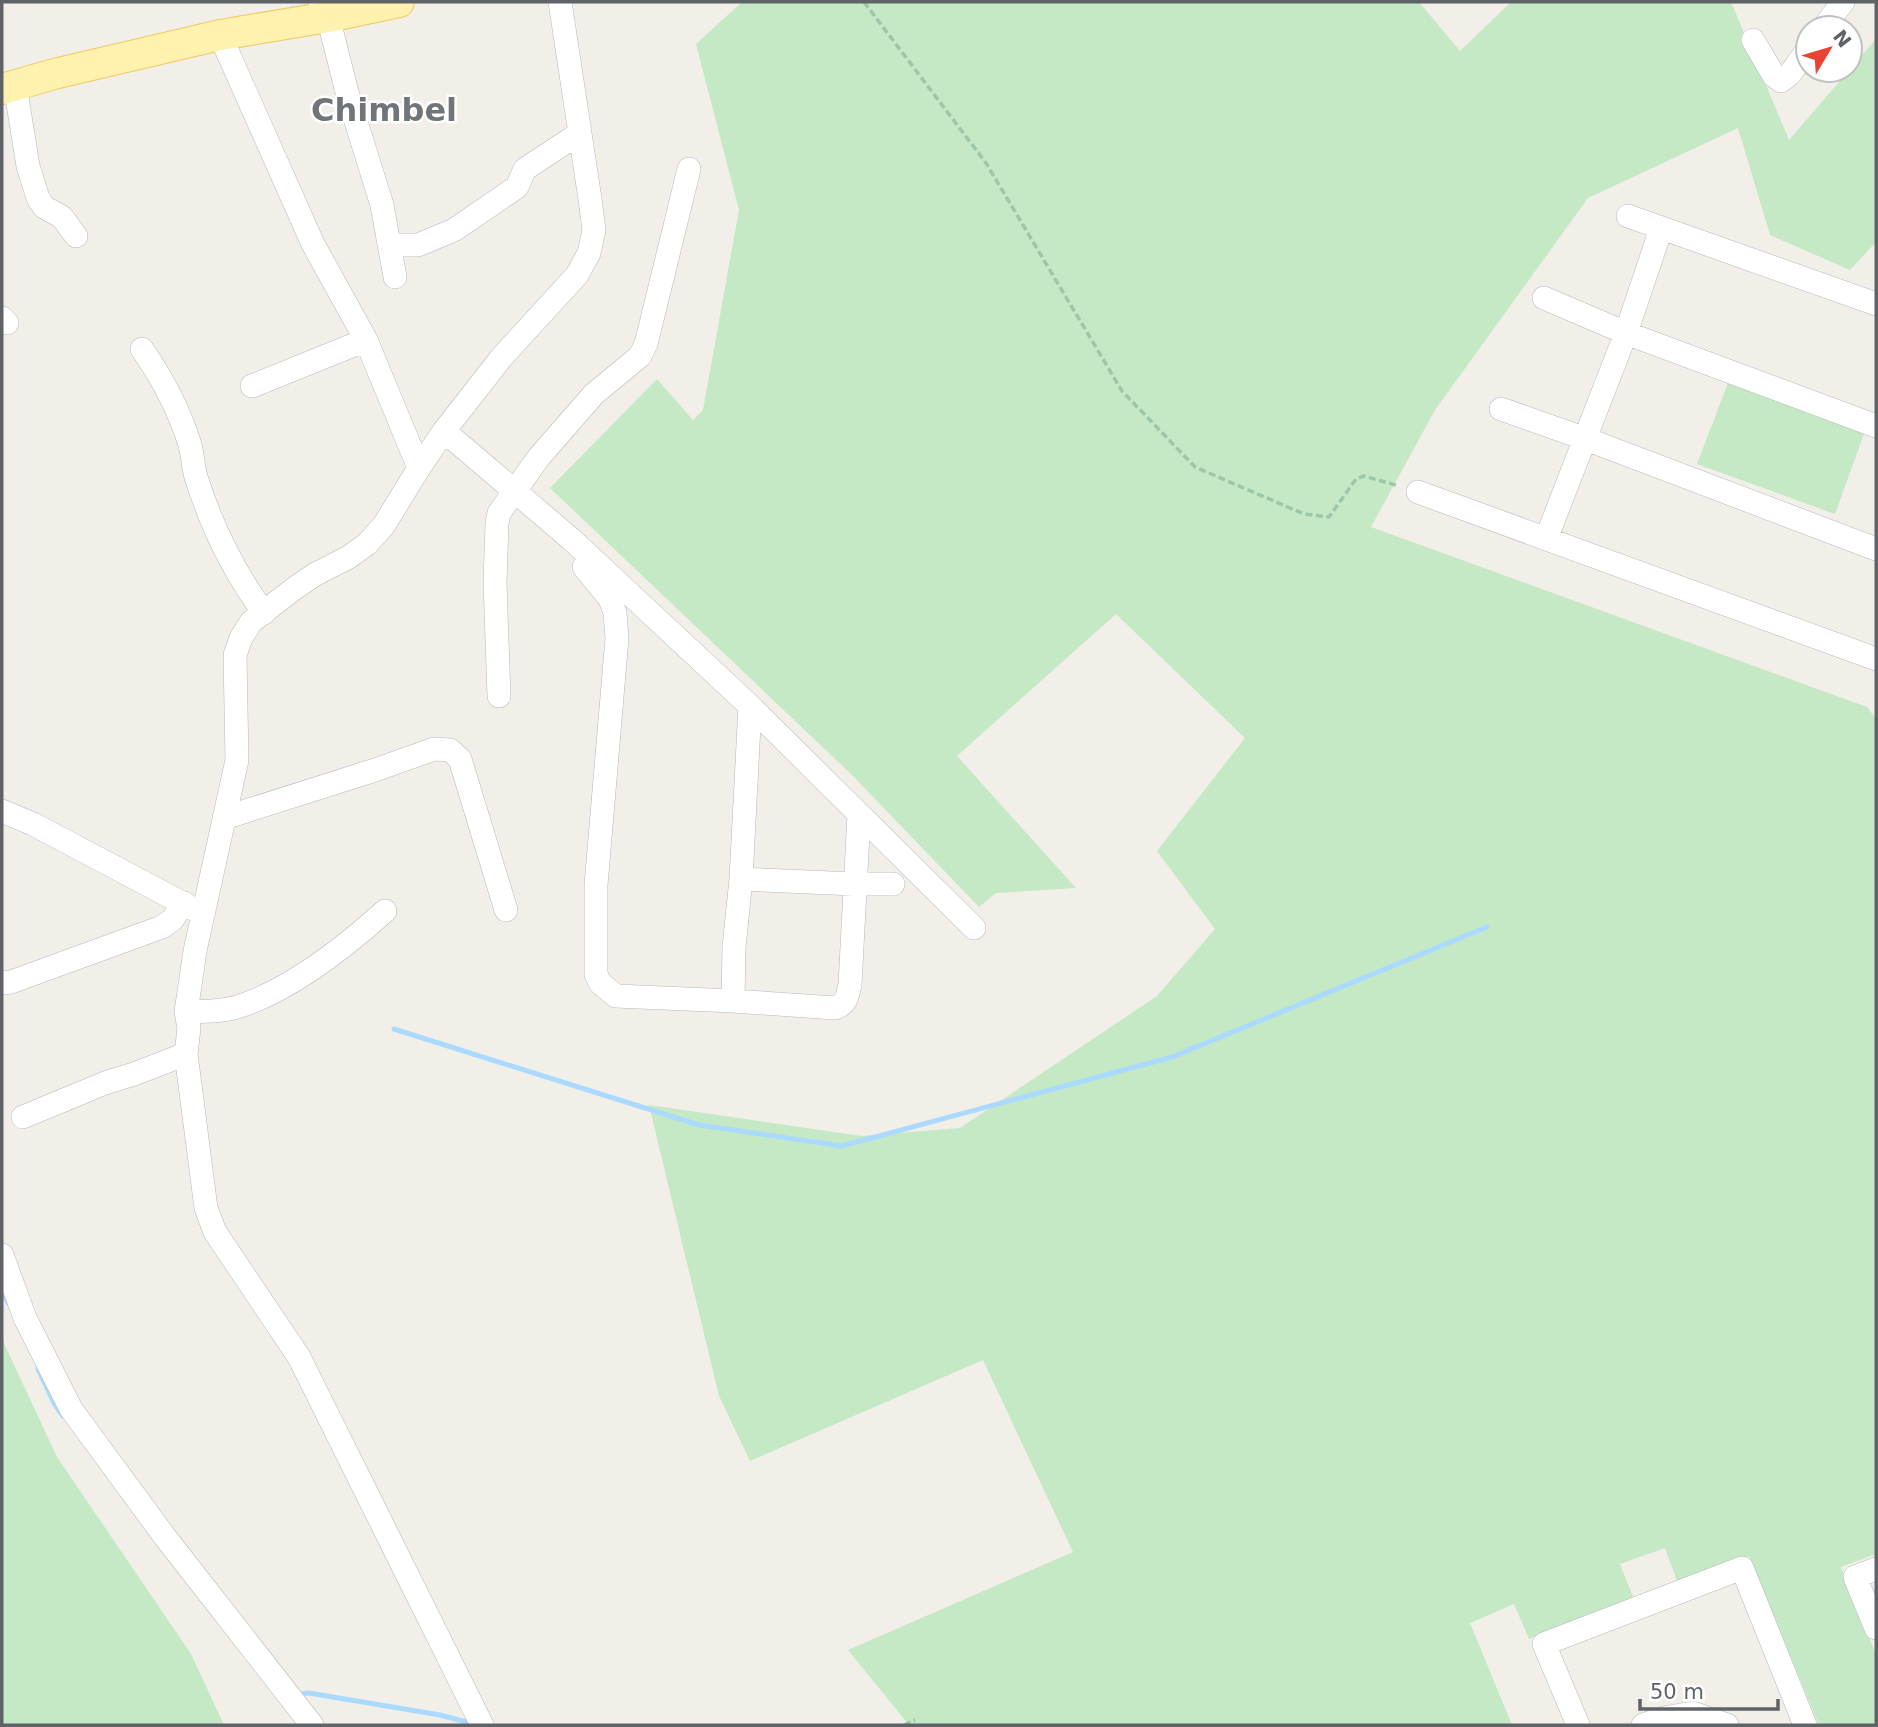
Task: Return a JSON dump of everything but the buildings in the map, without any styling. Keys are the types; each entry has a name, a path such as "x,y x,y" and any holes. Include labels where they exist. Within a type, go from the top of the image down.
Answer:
{"main road":[{"path":"8,87 324,9 399,2"}],"street":[{"path":"482,1725 299,1357 215,1232 206,1208 186,1054 186,1012 195,951 194,909 224,818 237,760 235,655 241,638 251,622 314,575 349,557 367,544 384,525 444,431 501,358 577,275 589,253 594,230 560,2"},
{"path":"324,9 382,205 395,277"},
{"path":"220,35 325,269 359,324 419,468"},
{"path":"1753,40 1774,76 1781,81 1794,68"},
{"path":"8,87 37,198 44,207 62,217 76,236"},
{"path":"389,245 418,245 454,230 517,187 525,169 580,132"},
{"path":"499,696 495,583 499,513 539,457 594,394 640,356 646,344 689,169"},
{"path":"1628,216 1876,304"},
{"path":"1546,539 1626,333 1661,229"},
{"path":"1544,298 1626,333 1876,426"},
{"path":"252,386 366,340"},
{"path":"142,349 184,427 191,447 195,474 216,530 248,591 264,613"},
{"path":"1501,410 1586,439 1876,549"},
{"path":"444,431 571,539 750,706 974,928"},
{"path":"1418,492 1876,659"},
{"path":"571,539 578,560 610,599 615,613 617,638 596,885 596,974 600,983 616,996 835,1008 844,1004 850,985 859,814"},
{"path":"733,1001 734,947 741,879 750,706"},
{"path":"224,818 433,749 450,750 460,759 506,910"},
{"path":"2,811 33,824 194,909"},
{"path":"741,879 893,884"},
{"path":"2,983 162,927 194,909"},
{"path":"186,1012 237,1007 272,993 330,955 385,911"},
{"path":"23,1117 105,1083 186,1054"},
{"path":"2,1255 25,1318 71,1409 165,1538 312,1725"},
{"path":"1578,1725 1544,1644 1742,1567 1805,1725"},
{"path":"1876,1569 1855,1577 1876,1628"},
{"path":"1643,1725 1663,1718 1696,1719 1727,1725"}],"path":[{"path":"864,2 986,163 1122,391 1195,467 1304,514 1329,517 1356,479 1364,476 1418,492"},
{"path":"904,1725 915,1720"}],"green space":[{"path":"742,2 1419,2 1460,51 1511,2 1731,2 1789,140 1837,84 1864,84 1864,53 1876,39 1876,242 1850,270 1770,235 1738,128 1588,198 1435,410 1371,527 1867,707 1876,719 1876,1554 1841,1567 1876,1655 1876,1725 1819,1725 1749,1556 1678,1584 1665,1548 1620,1564 1633,1597 1529,1639 1514,1604 1470,1623 1512,1725 909,1725 848,1650 1073,1552 983,1360 750,1461 719,1396 649,1105 861,1136 960,1128 1157,996 1215,929 1157,851 1245,738 1116,614 957,756 1076,888 996,893 979,907 852,775 550,488 657,379 693,420 703,410 739,210 696,44"},
{"path":"1728,383 1864,434 1835,514 1697,464"},
{"path":"2,1339 57,1457 191,1654 224,1725 2,1725"}],"waterway":[{"path":"394,1029 699,1125 842,1146 1172,1057 1487,927"},
{"path":"2,1290 8,1303"},
{"path":"38,1369 63,1416"},
{"path":"298,1694 309,1693 440,1715 474,1724"}],"district":[{"name":"Chimbel","path":"384,110"}]}
